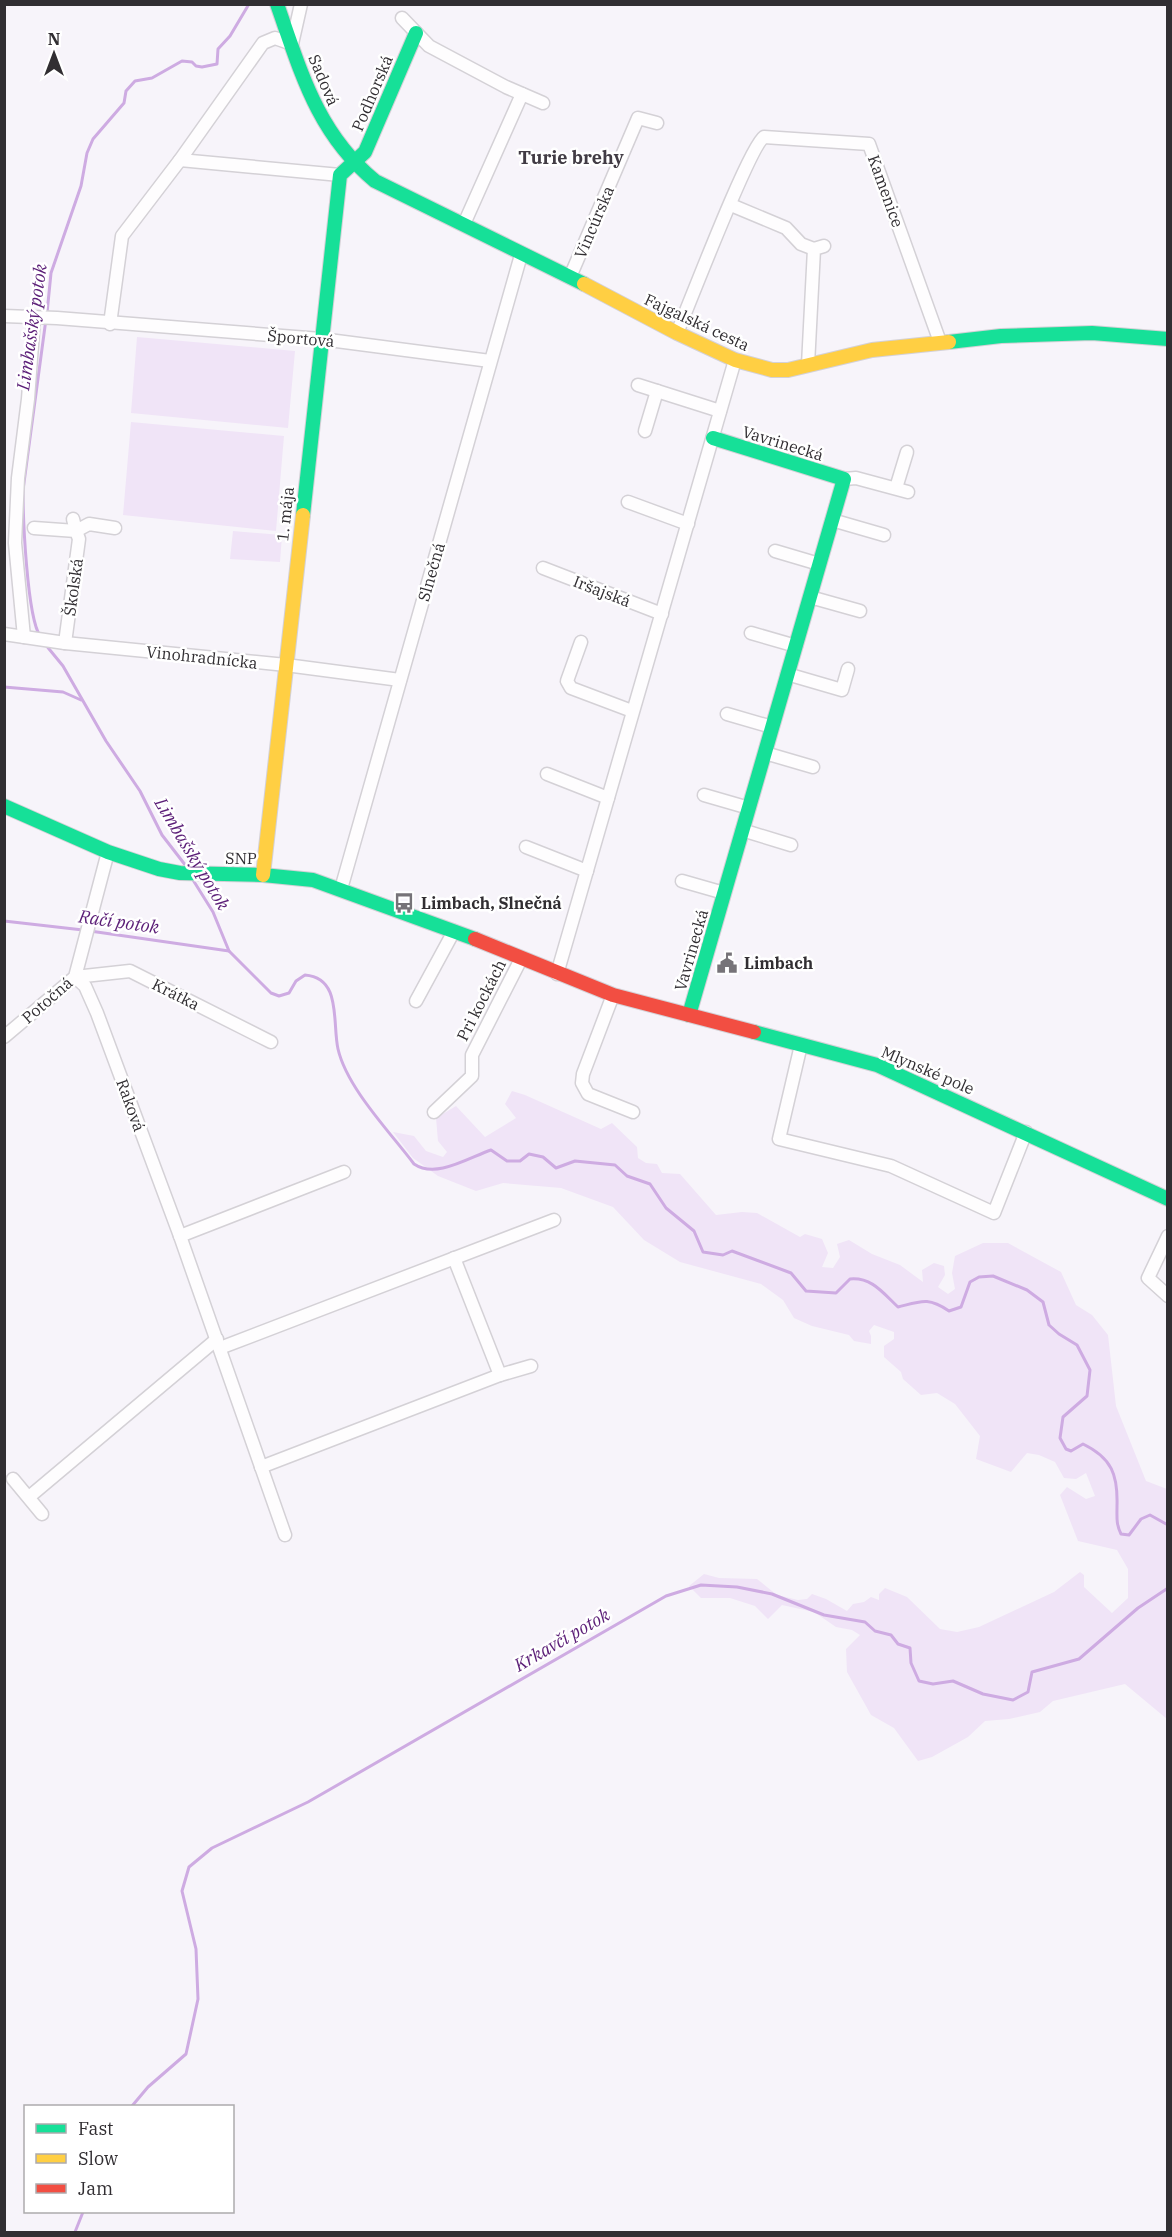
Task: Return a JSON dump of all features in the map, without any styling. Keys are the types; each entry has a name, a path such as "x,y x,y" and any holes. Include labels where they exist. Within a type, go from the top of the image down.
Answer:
{"street":[{"name":"Sadová","path":"277,4 319,112 353,163"},
{"path":"110,324 122,236 180,160 263,43 275,38 292,44 301,4"},
{"path":"402,18 429,46 506,87 543,103"},
{"name":"Podhorská","path":"353,163 365,152 420,37"},
{"path":"464,224 522,94"},
{"name":"Vincúrska","path":"570,277 638,118 657,123"},
{"name":"Kamenice","path":"677,333 756,146 765,137 869,144 940,342"},
{"path":"180,160 340,175 353,163"},
{"name":"Fajgalská cesta","path":"353,163 375,181 464,224 521,255 570,277 677,333 735,360 772,370 788,370 872,350 940,342 1069,332 1167,339"},
{"name":"1. mája","path":"263,875 340,175"},
{"path":"731,205 786,228 801,244 819,247 808,365"},
{"name":"Slnečná","path":"342,889 521,255"},
{"name":"Športová","path":"4,316 57,318 321,339 490,361"},
{"path":"35,639 15,543 18,477 36,318"},
{"path":"557,974 735,360"},
{"path":"638,385 720,411"},
{"path":"645,431 657,391"},
{"name":"Vavrinecká","path":"713,438 844,479 856,477 908,492"},
{"path":"896,488 906,452"},
{"name":"Vavrinecká","path":"689,1015 844,479"},
{"path":"628,502 688,524"},
{"path":"832,520 884,535"},
{"path":"34,528 89,524 116,528"},
{"name":"Školská","path":"65,644 79,546 74,525"},
{"path":"775,551 819,564"},
{"name":"Iršajská","path":"543,568 662,614"},
{"path":"810,597 860,612"},
{"path":"752,633 796,646"},
{"name":"Vinohradnícka","path":"4,634 65,644 286,665 400,680"},
{"path":"581,642 567,681 571,687 632,711"},
{"path":"788,674 842,690 848,669"},
{"path":"727,714 772,727"},
{"path":"765,753 813,767"},
{"path":"547,774 608,798"},
{"path":"704,795 749,808"},
{"name":"SNP","path":"4,806 108,852 159,869 180,873 263,875 313,880 449,929"},
{"path":"742,830 791,844"},
{"path":"526,847 587,871"},
{"name":"Potočná","path":"4,1037 75,978 108,852"},
{"name":"Vavrinecká","path":"682,881 724,893"},
{"path":"416,1001 449,929"},
{"name":"Pri kockách","path":"449,929 557,974 613,995 661,1009"},
{"name":"Pri kockách","path":"434,1112 472,1076 472,1055 521,959"},
{"name":"Krátka","path":"75,978 129,970 271,1042"},
{"name":"Raková","path":"75,978 85,986 97,1013 180,1236 285,1535"},
{"path":"613,995 583,1074 582,1083 588,1094 633,1112"},
{"name":"Mlynské pole","path":"661,1009 877,1065 1167,1199"},
{"path":"801,1045 779,1139 891,1166 994,1214 1026,1132"},
{"path":"180,1236 344,1172"},
{"path":"29,1497 218,1344 555,1220"},
{"path":"1167,1236 1148,1278 1167,1296"},
{"path":"454,1258 500,1376"},
{"path":"261,1467 531,1366"},
{"path":"13,1479 42,1514"}],"shaded area":[{"path":"137,337 295,351 288,428 131,413"},
{"path":"131,422 284,436 276,531 123,515"},
{"path":"233,531 282,535 280,562 230,559"},
{"path":"512,1091 601,1129 612,1123 637,1147 638,1158 646,1163 657,1164 662,1173 680,1174 716,1215 757,1213 800,1237 805,1234 822,1239 828,1253 822,1267 833,1268 840,1257 837,1244 849,1240 872,1254 900,1265 923,1282 922,1270 934,1263 944,1266 945,1275 938,1287 948,1294 955,1289 952,1273 955,1256 983,1243 1008,1243 1061,1272 1076,1305 1092,1315 1108,1335 1116,1406 1146,1481 1167,1489 1167,1719 1125,1684 1053,1701 1040,1712 1009,1719 985,1721 968,1737 932,1757 918,1761 894,1728 871,1715 847,1672 846,1649 860,1635 852,1630 836,1627 814,1612 782,1605 768,1619 755,1606 730,1598 701,1598 689,1586 704,1574 719,1578 757,1579 777,1595 798,1600 807,1599 812,1594 847,1611 853,1604 864,1602 871,1597 879,1600 879,1594 885,1588 907,1597 940,1629 957,1632 979,1627 1054,1592 1080,1572 1084,1575 1084,1587 1112,1613 1128,1598 1128,1569 1117,1550 1078,1541 1060,1495 1067,1487 1086,1499 1095,1496 1086,1473 1076,1479 1064,1478 1055,1462 1027,1453 1011,1472 976,1459 980,1436 955,1404 937,1393 921,1395 884,1357 884,1346 894,1339 894,1332 874,1325 869,1331 871,1344 854,1341 849,1335 812,1326 794,1318 783,1300 761,1284 680,1262 644,1240 613,1207 561,1188 503,1183 476,1191 438,1176 413,1158 393,1132 414,1136 426,1151 443,1157 447,1152 438,1141 436,1118 456,1106 485,1137 516,1118 505,1104"}],"waterway":[{"name":"Limbašský potok","path":"47,313 51,273 81,186 87,153 93,139 124,103 126,91 135,81 152,78 182,61 192,62 202,67 217,64 218,49 230,36 249,4"},
{"name":"Limbašský potok","path":"40,636 29,588 23,490 46,319"},
{"name":"Limbašský potok","path":"45,644 63,666 106,741 140,791 162,835 186,866"},
{"path":"4,687 63,692 81,700"},
{"name":"Limbašský potok","path":"193,880 213,912 229,951 271,993 279,996 289,993 296,981 305,975 317,978 325,984 333,1003 338,1049 350,1079 370,1109 414,1164 423,1168 442,1168 491,1150 507,1161 520,1161 529,1154 543,1157 556,1168 575,1161 615,1165 627,1176 650,1184 666,1208 694,1231 703,1252 723,1255 732,1251 791,1273 806,1291 836,1293 850,1279 858,1279 877,1287 898,1307 930,1302 949,1311 961,1307 970,1282 979,1277 993,1276 1027,1290 1043,1302 1049,1325 1077,1345 1090,1370 1087,1396 1063,1417 1060,1438 1066,1449 1071,1451 1083,1444 1093,1449 1107,1462 1116,1485 1117,1520 1121,1534 1129,1535 1141,1519 1150,1515 1168,1525"},
{"name":"Račí potok","path":"4,921 83,930"},
{"name":"Račí potok","path":"90,931 229,951"},
{"name":"Krkavčí potok","path":"133,2105 148,2087 186,2054 198,1999 196,1949 182,1891 189,1867 212,1848 308,1802 666,1596 701,1585 737,1587 772,1594 824,1615 865,1622 875,1631 891,1635 898,1644 910,1648 911,1663 919,1681 933,1684 953,1681 983,1694 1013,1700 1028,1692 1032,1672 1079,1659 1138,1608 1168,1588"},
{"name":"Krkavčí potok","path":"75,2232 83,2213"}],"traffic: fast":[{"path":"277,4 303,77 325,122 355,162 375,181 584,284"},
{"path":"303,515 340,175 365,152 416,33"},
{"path":"949,342 1001,336 1092,333 1168,339"},
{"path":"689,1015 844,479 713,438"},
{"path":"4,806 108,852 159,869 180,873 263,875 313,880 475,939"},
{"path":"754,1032 877,1065 1168,1199"}],"traffic: slow":[{"path":"584,284 677,333 735,360 772,370 788,370 872,350 949,342"},
{"path":"263,875 303,515"}],"traffic: jam":[{"path":"475,939 613,995 754,1032"}],"place":[{"name":"Limbach, Slnečná","path":"404,903"},
{"name":"Limbach","path":"727,963"}],"district":[{"name":"Turie brehy","path":"571,158"}]}
